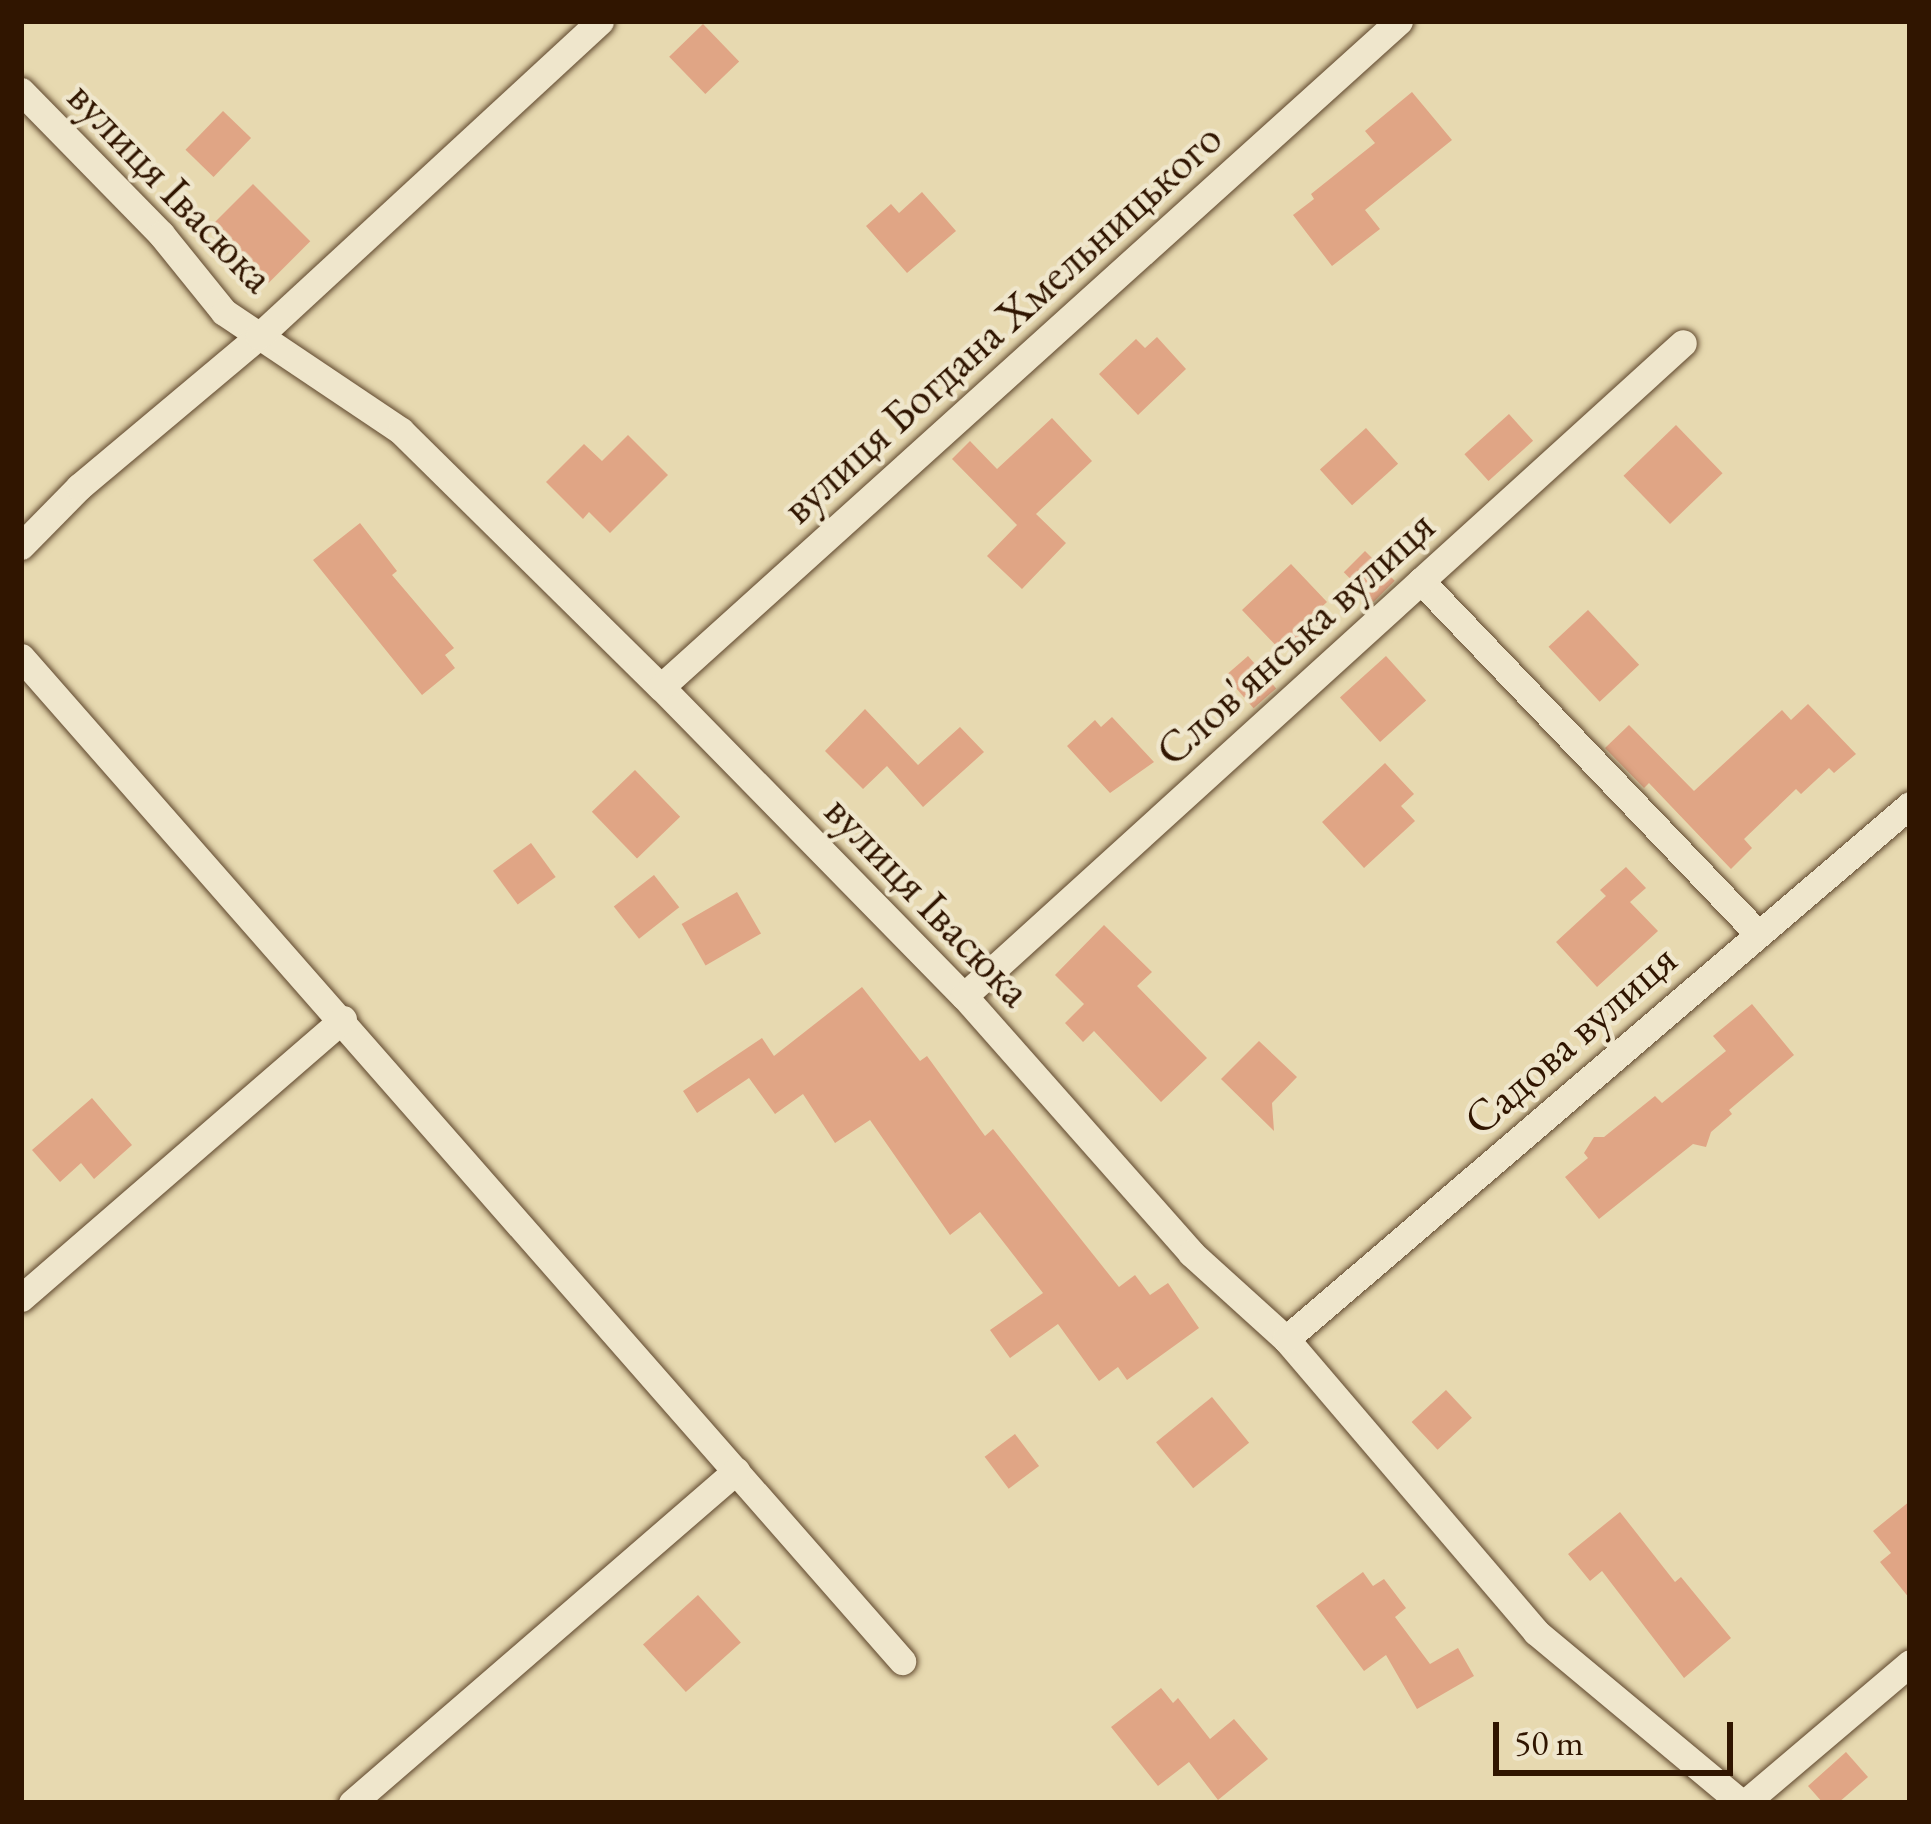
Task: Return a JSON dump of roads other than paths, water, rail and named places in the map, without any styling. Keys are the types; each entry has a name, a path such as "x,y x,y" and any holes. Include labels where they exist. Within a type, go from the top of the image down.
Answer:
{"street":[{"path":"21,546 80,487 259,336 600,21"},
{"name":"вулиця Богдана Хмельницького","path":"662,687 1399,21"},
{"name":"вулиця Івасюка","path":"21,91 161,234 224,312 401,431 662,687 964,996 1191,1252 1286,1339 1536,1632 1743,1803"},
{"name":"Слов'янська вулиця","path":"964,996 1683,344"},
{"path":"1421,581 1758,934"},
{"path":"21,657 902,1661"},
{"name":"Садова вулиця","path":"1286,1339 1910,805"},
{"path":"21,1298 343,1019"},
{"path":"352,1803 736,1471"},
{"path":"1743,1803 1910,1663"}]}
